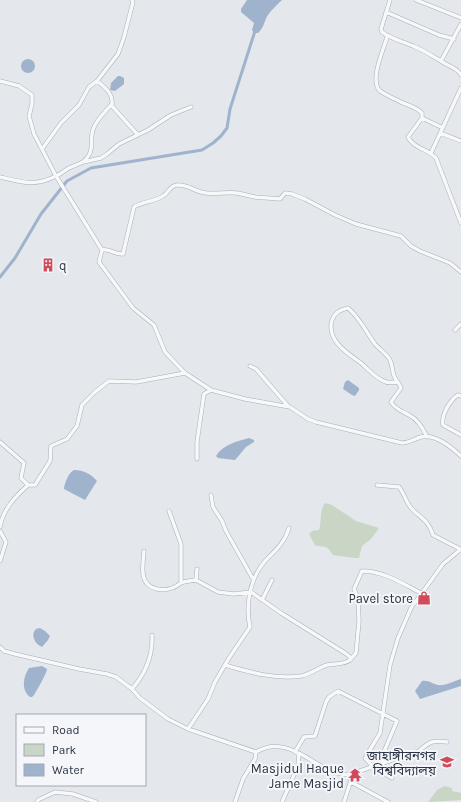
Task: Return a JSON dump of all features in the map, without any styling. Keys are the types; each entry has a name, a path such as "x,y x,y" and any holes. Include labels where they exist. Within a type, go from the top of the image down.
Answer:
{"street":[{"path":"42,149 61,123 79,105 90,87 98,81 118,54 133,2 132,0"},
{"path":"390,0 381,29 382,32 387,37 413,46 442,61 458,70 461,75"},
{"path":"416,0 461,18"},
{"path":"386,12 439,35 454,39"},
{"path":"442,61 461,24"},
{"path":"387,37 377,69 376,83 379,90 398,101 418,109 422,113 422,118 408,137 411,142 431,153 436,158 461,223"},
{"path":"0,81 19,86 32,95 33,100 29,120 56,176 102,250 99,262 134,308 154,325 165,352 185,373 211,390 245,399 288,406"},
{"path":"84,162 92,148 93,129 111,105 113,98 98,81"},
{"path":"431,153 461,88"},
{"path":"111,105 138,135"},
{"path":"0,177 25,184 42,182 69,168 100,158 119,144 138,135 171,115 191,107"},
{"path":"422,118 443,128"},
{"path":"440,133 461,141"},
{"path":"102,250 108,249 123,254 134,207 142,202 157,199 167,194 170,187 184,185 205,193 236,193 255,197 280,199 285,193 292,194 356,224 401,236 411,246 420,252 450,263 461,272"},
{"path":"398,382 387,382 376,376 348,354 338,344 333,338 331,330 334,315 340,310 348,308 356,314 358,320 390,361 395,378 398,382 401,388 391,402 399,410 410,415 418,422 427,437"},
{"path":"455,330 461,324"},
{"path":"250,366 256,369 288,406 308,419 402,443 408,443 420,437 427,437 444,443 461,456"},
{"path":"0,527 1,516 14,498 28,485 35,485 50,461 51,446 67,439 77,426 82,405 94,392 109,381 136,382 185,373"},
{"path":"197,459 197,442 204,394 211,390"},
{"path":"461,396 458,394 455,396 442,421 443,425 461,435"},
{"path":"0,442 24,463 21,478 28,485"},
{"path":"377,485 398,487 404,492 404,497 411,508 425,520 431,528 433,535 461,549 443,564 411,608 398,638 390,666 380,733 365,758 373,767 392,778"},
{"path":"211,495 213,507 254,579"},
{"path":"169,511 181,544 181,583"},
{"path":"188,729 208,699 215,682 225,665 250,627 248,610 254,579 259,569 284,541 289,528"},
{"path":"0,531 6,542 0,561"},
{"path":"144,551 142,572 143,579 153,588 164,590 175,588 181,583 196,580 218,592 234,594 251,592 345,653 350,657 350,660"},
{"path":"196,580 197,569"},
{"path":"225,665 261,674 288,677 302,676 314,672 322,667 332,664 342,664 349,661 356,653 359,621 358,598 354,589 362,571 371,571 386,576 421,594"},
{"path":"262,600 272,580"},
{"path":"132,689 146,670 153,645 152,635"},
{"path":"0,647 4,651 15,654 78,669 103,672 116,677 132,689 140,698 168,719 188,729 256,752 263,748 274,746 297,752 341,775 353,774 419,751 427,744 435,740 447,742"},
{"path":"297,752 304,736 315,736 326,702 329,697 338,691 397,721 383,754 382,764"},
{"path":"235,802 243,779 255,759 256,752"},
{"path":"282,802 298,766 300,758 297,752"},
{"path":"344,802 353,774"},
{"path":"351,782 388,802"},
{"path":"38,802 38,800 55,792 73,794 96,802"}],"green space":[{"path":"325,503 332,505 356,521 379,528 371,539 362,546 359,558 333,555 327,548 315,545 309,534 312,531 319,530 322,509"},
{"path":"445,786 452,788 452,791 461,793 461,800 428,802 437,790"}],"water":[{"path":"247,0 282,0 268,15 260,31 258,33 254,33 252,30 254,23 241,12 241,9"},
{"path":"25,59 31,59 35,63 35,69 31,73 25,73 21,69 21,63"},
{"path":"118,76 124,78 124,84 115,91 110,90 111,83"},
{"path":"348,380 359,388 355,396 343,389 345,382"},
{"path":"249,438 254,440 254,442 246,447 235,460 218,458 216,456 226,446"},
{"path":"74,470 87,473 97,481 85,500 64,489 67,478"},
{"path":"40,628 50,636 42,647 35,642 33,637 34,631"},
{"path":"42,666 47,669 47,671 34,695 30,697 25,691 24,687 25,675 29,668"},
{"path":"461,679 461,686 420,699 415,691 422,681 441,685"}],"waterway":[{"path":"0,277 15,258 41,214 67,181 91,168 202,150 221,136 227,128 230,109 255,31"}],"place":[{"name":"q","path":"48,265"},
{"name":"Pavel store","path":"424,598"},
{"name":"জাহাঙ্গীরনগর বিশ্ববিদ্যালয়","path":"447,762"},
{"name":"Masjidul Haque Jame Masjid","path":"355,775"}]}
